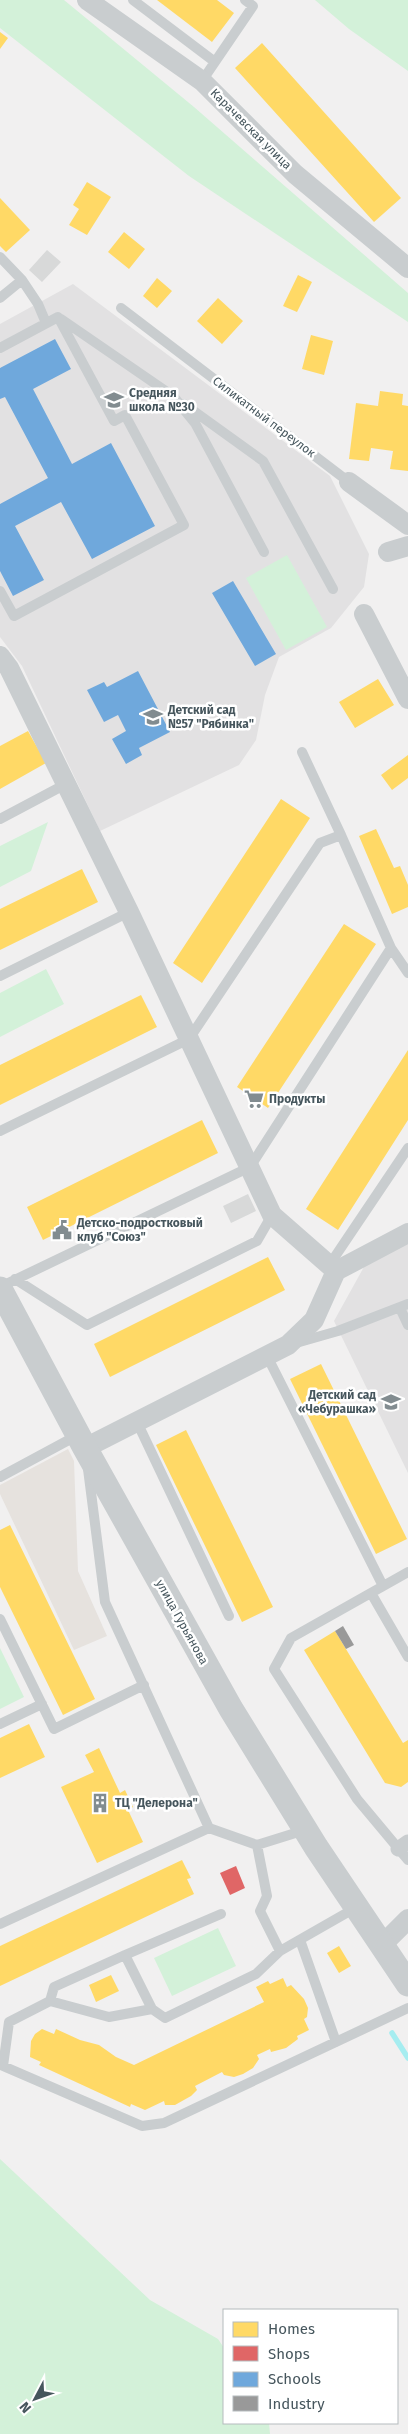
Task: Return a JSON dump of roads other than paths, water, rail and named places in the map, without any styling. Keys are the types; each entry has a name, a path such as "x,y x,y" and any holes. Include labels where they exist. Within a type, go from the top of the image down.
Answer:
{"street":[{"name":"Карачевская улица","path":"87,0 202,81 295,174 408,268"},
{"name":"Силикатный переулок","path":"349,482 408,525"},
{"path":"388,552 408,546"},
{"path":"364,614 408,699"},
{"path":"0,656 9,668 129,912 272,1216 333,1268"},
{"path":"82,1442 137,1422 288,1345 314,1320 333,1268 408,1233"},
{"name":"улица Гурьянова","path":"5,1285 82,1442 231,1709 305,1830 408,1984"},
{"path":"383,1944 408,1919"}],"lane":[{"path":"133,0 215,62"},
{"path":"202,81 253,6 244,0"},
{"path":"0,257 22,280 38,304 46,323"},
{"path":"0,298 22,280"},
{"name":"Силикатный переулок","path":"121,308 349,482"},
{"path":"0,348 58,317"},
{"path":"58,317 263,461 333,589"},
{"path":"0,590 14,616 184,525 125,415 114,421 58,317"},
{"path":"173,396 195,423 264,552"},
{"path":"302,752 391,948 408,973"},
{"path":"0,818 66,784"},
{"path":"0,1131 189,1039 320,843 341,835"},
{"path":"0,976 129,912"},
{"path":"5,1285 250,1167 391,948"},
{"path":"333,1268 408,1148"},
{"path":"5,1285 87,1325 257,1242 272,1216"},
{"path":"288,1345 338,1331 404,1306 408,1325"},
{"path":"267,1356 383,1586"},
{"path":"137,1422 229,1616"},
{"path":"0,1477 82,1442 105,1602 209,1828"},
{"path":"405,1850 357,1798 274,1669 290,1638 408,1572"},
{"path":"371,1593 408,1657"},
{"path":"0,1619 54,1729 144,1685"},
{"path":"0,1724 42,1704"},
{"path":"0,1924 209,1828 257,1845 305,1830"},
{"path":"257,1845 267,1896 260,1911 280,1951"},
{"path":"125,1955 152,2009 165,2018 256,1974 280,1951 357,1907"},
{"path":"50,2001 54,1987 221,1914"},
{"path":"300,1940 336,2042"},
{"path":"152,2009 109,2017 50,2001 9,2022 3,2066 142,2126 164,2124 408,2008"}],"waterway":[{"path":"392,2033 408,2058"}],"place":[{"name":"Средняя школа №30","path":"114,400"},
{"name":"Детский сад №57 \"Рябинка\"","path":"153,717"},
{"name":"Продукты","path":"254,1099"},
{"name":"Детско-подростковый клуб \"Союз\"","path":"62,1230"},
{"name":"Детский сад «Чебурашка»","path":"391,1402"},
{"name":"ТЦ \"Делерона\"","path":"100,1803"}]}
